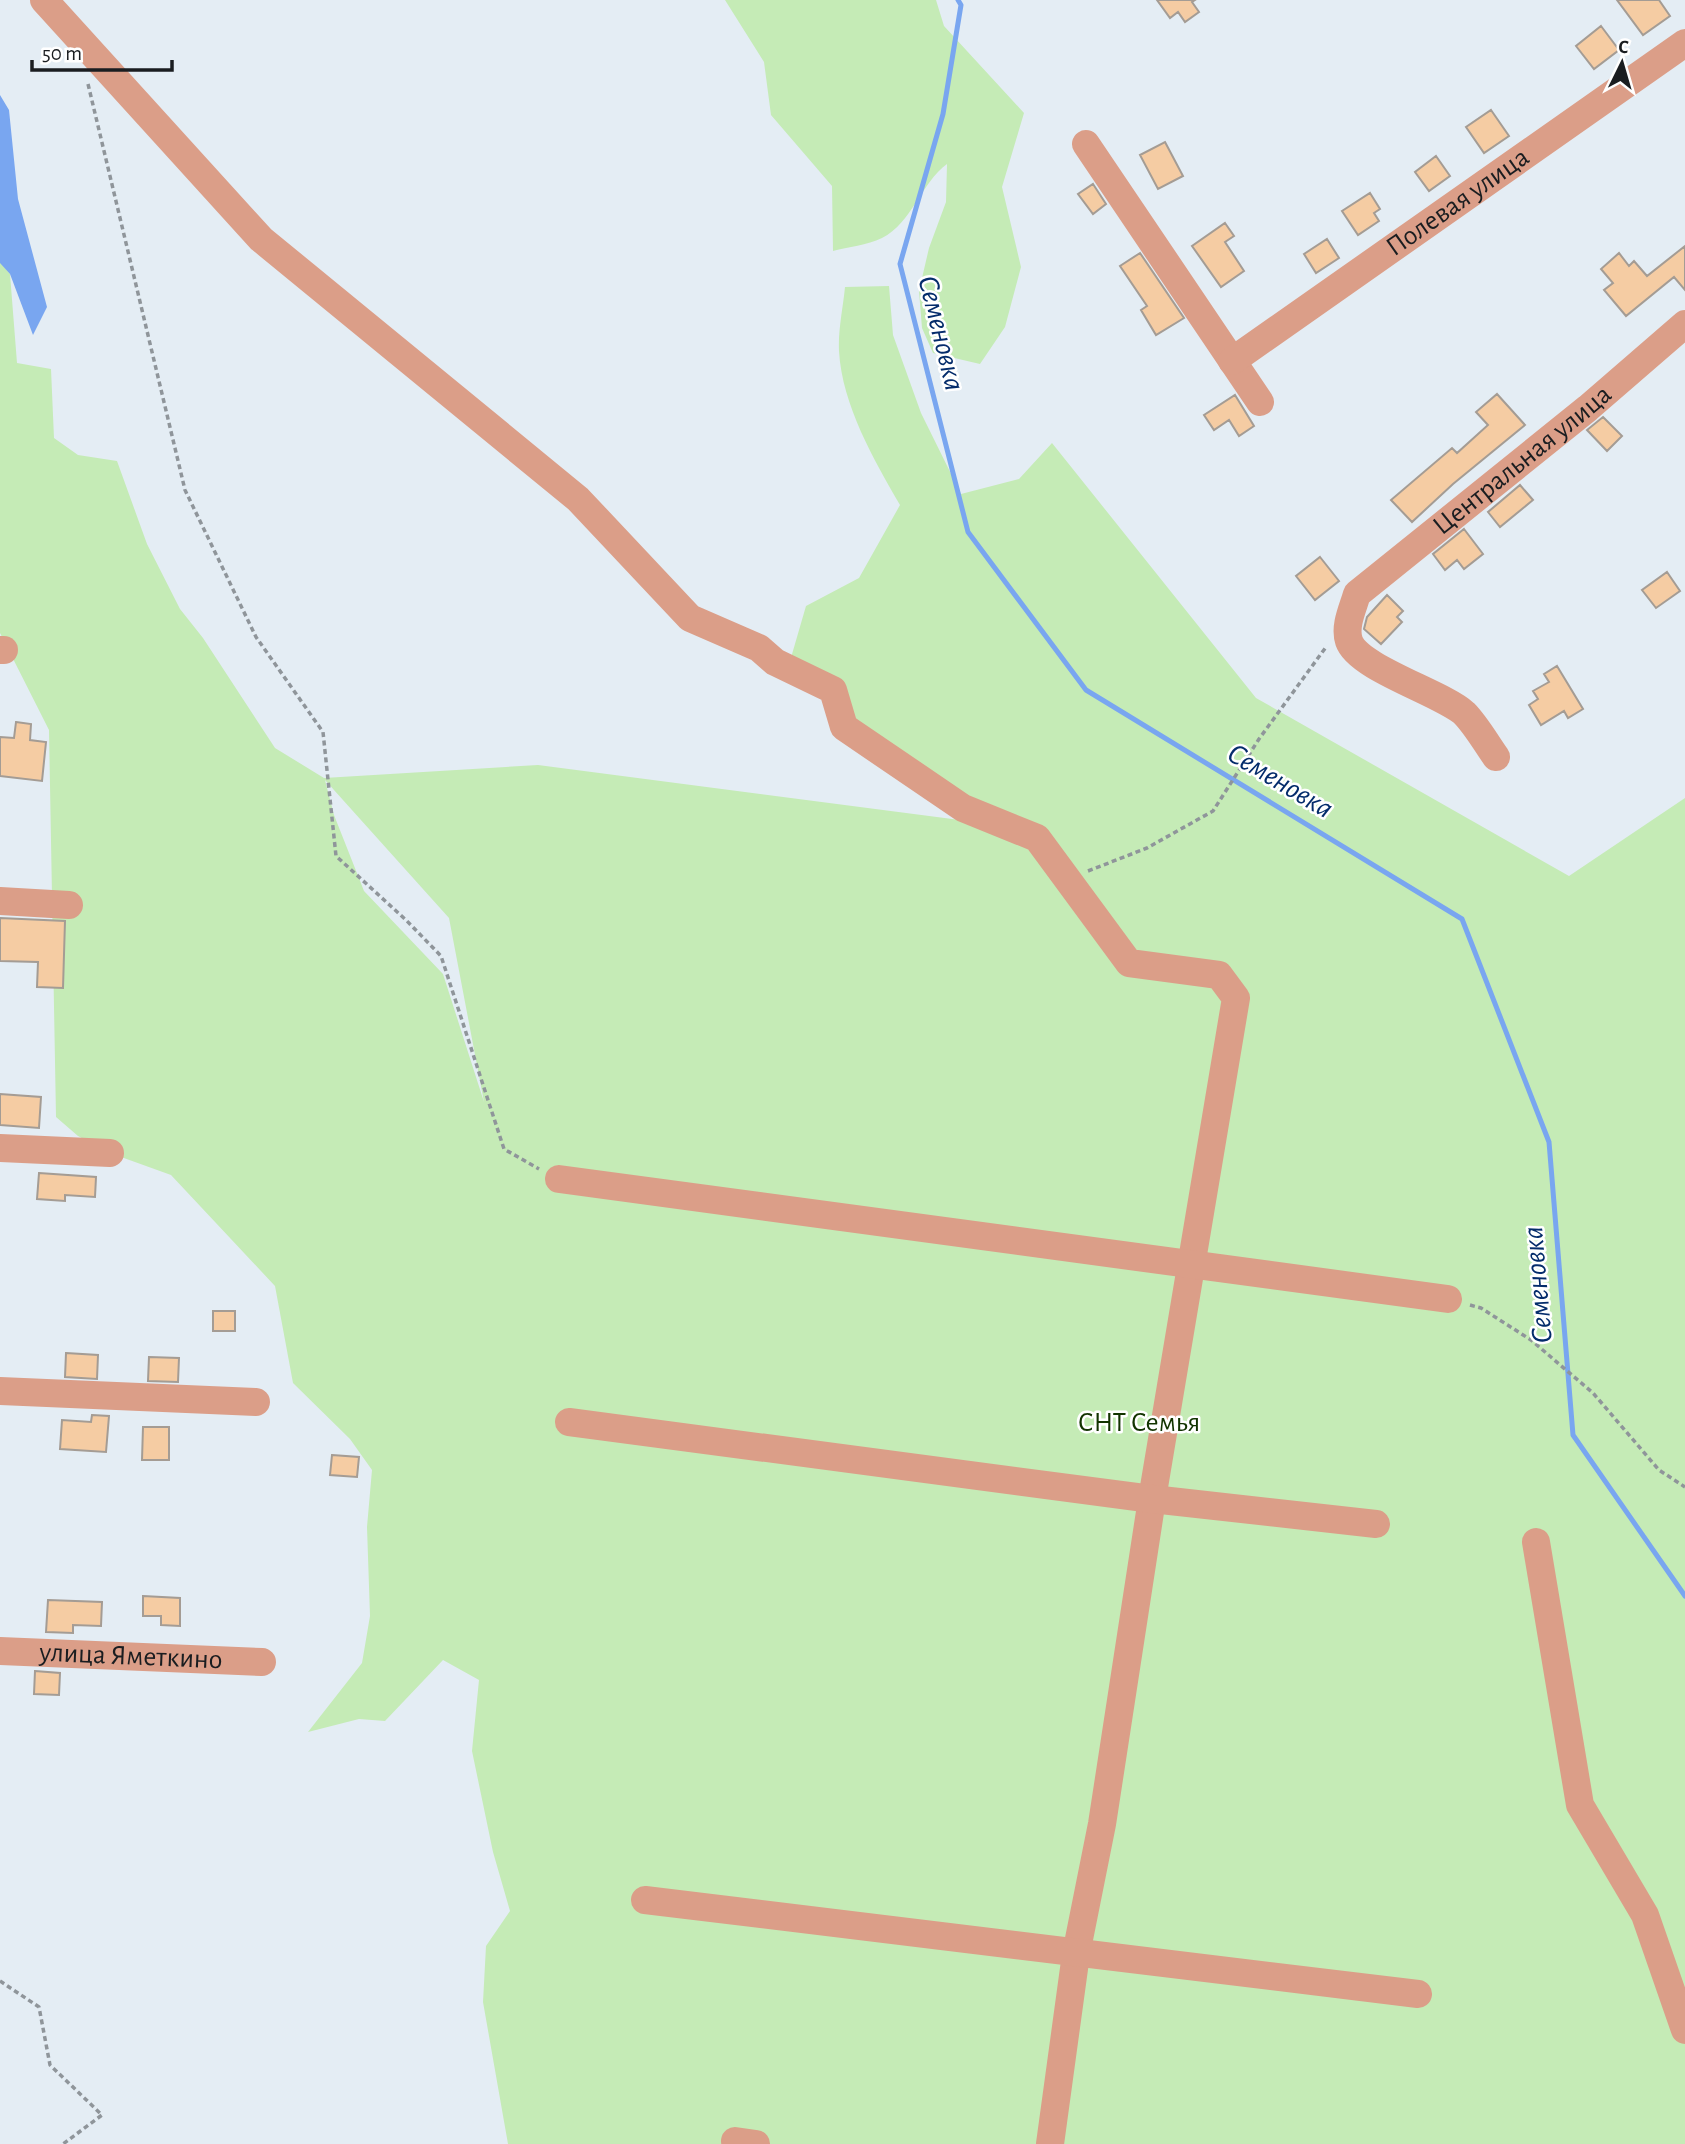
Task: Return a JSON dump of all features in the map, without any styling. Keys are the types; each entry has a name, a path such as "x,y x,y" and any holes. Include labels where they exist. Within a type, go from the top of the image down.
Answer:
{"street":[{"path":"44,0 261,239 578,499 690,618 759,648 775,662 833,690 844,727 963,808 1037,838 1129,963 1219,975 1236,998 1152,1499 1102,1824 1076,1954 1050,2144"},
{"name":"Полевая улица","path":"1232,360 1685,43"},
{"path":"1086,144 1260,402"},
{"name":"Центральная улица","path":"1496,757 1463,712 1394,676 1360,654 1349,643 1348,624 1357,594 1588,408 1685,324"},
{"path":"0,901 69,905"},
{"path":"0,1148 110,1153"},
{"path":"559,1179 1448,1299"},
{"path":"0,1391 256,1402"},
{"path":"569,1423 1152,1499 1376,1524"},
{"path":"1535,1542 1580,1805 1645,1915 1685,2030"},
{"name":"улица Яметкино","path":"0,1651 262,1662"},
{"path":"645,1900 1418,1994"}],"path":[{"path":"85,73 185,490 256,637 323,732 336,856 441,956 504,1149 559,1179"},
{"path":"1068,880 1146,848 1213,811 1259,739 1326,646"},
{"path":"1448,1299 1481,1308 1531,1340 1580,1382 1659,1470 1685,1487"},
{"path":"0,1981 39,2007 50,2066 102,2115 63,2144"}],"green space":[{"path":"725,0 936,0 944,26 1024,113 1002,187 1021,267 1005,327 980,364 933,353 922,328 919,291 929,248 946,202 947,164 930,181 909,213 892,231 882,238 833,251 832,186 771,115 764,62"},
{"name":"СНТ Семья","path":"0,262 10,274 17,363 51,369 54,438 78,455 117,461 147,544 180,609 203,638 275,748 324,778 538,765 1006,826 844,727 833,690 788,668 806,606 859,578 900,505 870,451 853,412 841,371 839,351 845,287 889,286 893,335 921,413 961,494 1019,479 1052,443 1256,698 1569,876 1685,798 1685,2144 508,2144 483,2002 486,1946 510,1911 493,1852 472,1751 479,1680 443,1660 385,1721 359,1719 308,1732 362,1663 370,1616 367,1527 372,1470 350,1439 293,1383 275,1286 171,1175 110,1153 78,1136 56,1117 49,730 0,633","holes":["325,780 449,918 484,1102 443,974 364,891 334,815"]}],"water":[{"path":"0,95 9,110 18,199 47,307 33,335 10,274 0,263"}],"building":[{"path":"1157,0 1195,0 1192,2 1199,12 1185,22 1178,12 1170,18"},
{"path":"1617,0 1659,0 1670,16 1643,35"},
{"path":"1601,26 1619,50 1594,69 1576,46"},
{"path":"1491,110 1509,136 1484,153 1466,127"},
{"path":"1165,142 1183,176 1158,189 1140,155"},
{"path":"1436,156 1450,176 1429,191 1415,172"},
{"path":"1093,184 1106,204 1093,214 1078,194"},
{"path":"1370,193 1380,209 1374,213 1379,221 1358,235 1342,211"},
{"path":"1225,223 1234,236 1225,242 1244,271 1221,287 1192,246"},
{"path":"1327,239 1339,258 1316,273 1304,254"},
{"path":"1685,246 1685,290 1674,277 1626,316 1604,290 1613,283 1601,269 1619,253 1629,266 1634,261 1647,276"},
{"path":"1140,253 1184,318 1156,335 1141,310 1147,306 1120,266"},
{"path":"1497,394 1525,425 1453,484 1412,522 1391,500 1452,448 1457,453 1488,425 1476,412"},
{"path":"1235,395 1254,426 1239,436 1229,420 1214,430 1204,415"},
{"path":"1603,417 1622,436 1607,451 1587,430"},
{"path":"1520,485 1533,500 1500,527 1488,512"},
{"path":"1464,529 1483,554 1464,569 1457,560 1445,570 1433,554"},
{"path":"1320,557 1339,581 1315,600 1296,576"},
{"path":"1667,572 1680,591 1656,608 1642,590"},
{"path":"1387,595 1403,611 1397,617 1402,622 1381,644 1364,629 1367,617"},
{"path":"1557,666 1583,709 1568,718 1564,711 1541,725 1529,705 1538,699 1533,691 1549,682 1544,674"},
{"path":"16,722 31,724 30,740 46,742 42,781 0,776 0,737 14,738"},
{"path":"0,918 65,921 63,988 37,987 38,962 0,961"},
{"path":"0,1094 41,1097 39,1128 0,1125"},
{"path":"39,1173 96,1177 95,1197 65,1195 65,1201 37,1199"},
{"path":"213,1311 235,1311 235,1331 213,1331"},
{"path":"66,1353 98,1355 97,1379 65,1377"},
{"path":"149,1357 179,1358 178,1382 148,1381"},
{"path":"92,1415 109,1416 106,1452 60,1449 62,1420 91,1422"},
{"path":"143,1427 169,1427 169,1460 142,1460"},
{"path":"332,1455 359,1457 357,1477 330,1475"},
{"path":"143,1596 180,1598 180,1626 161,1625 161,1616 143,1616"},
{"path":"48,1600 102,1602 101,1626 73,1625 73,1633 46,1632"},
{"path":"35,1671 60,1673 59,1695 34,1694"}],"waterway":[{"name":"Семеновка","path":"958,0 961,5 943,114 900,264 968,532 1086,690 1462,919 1549,1142 1573,1435 1685,1596"}]}
